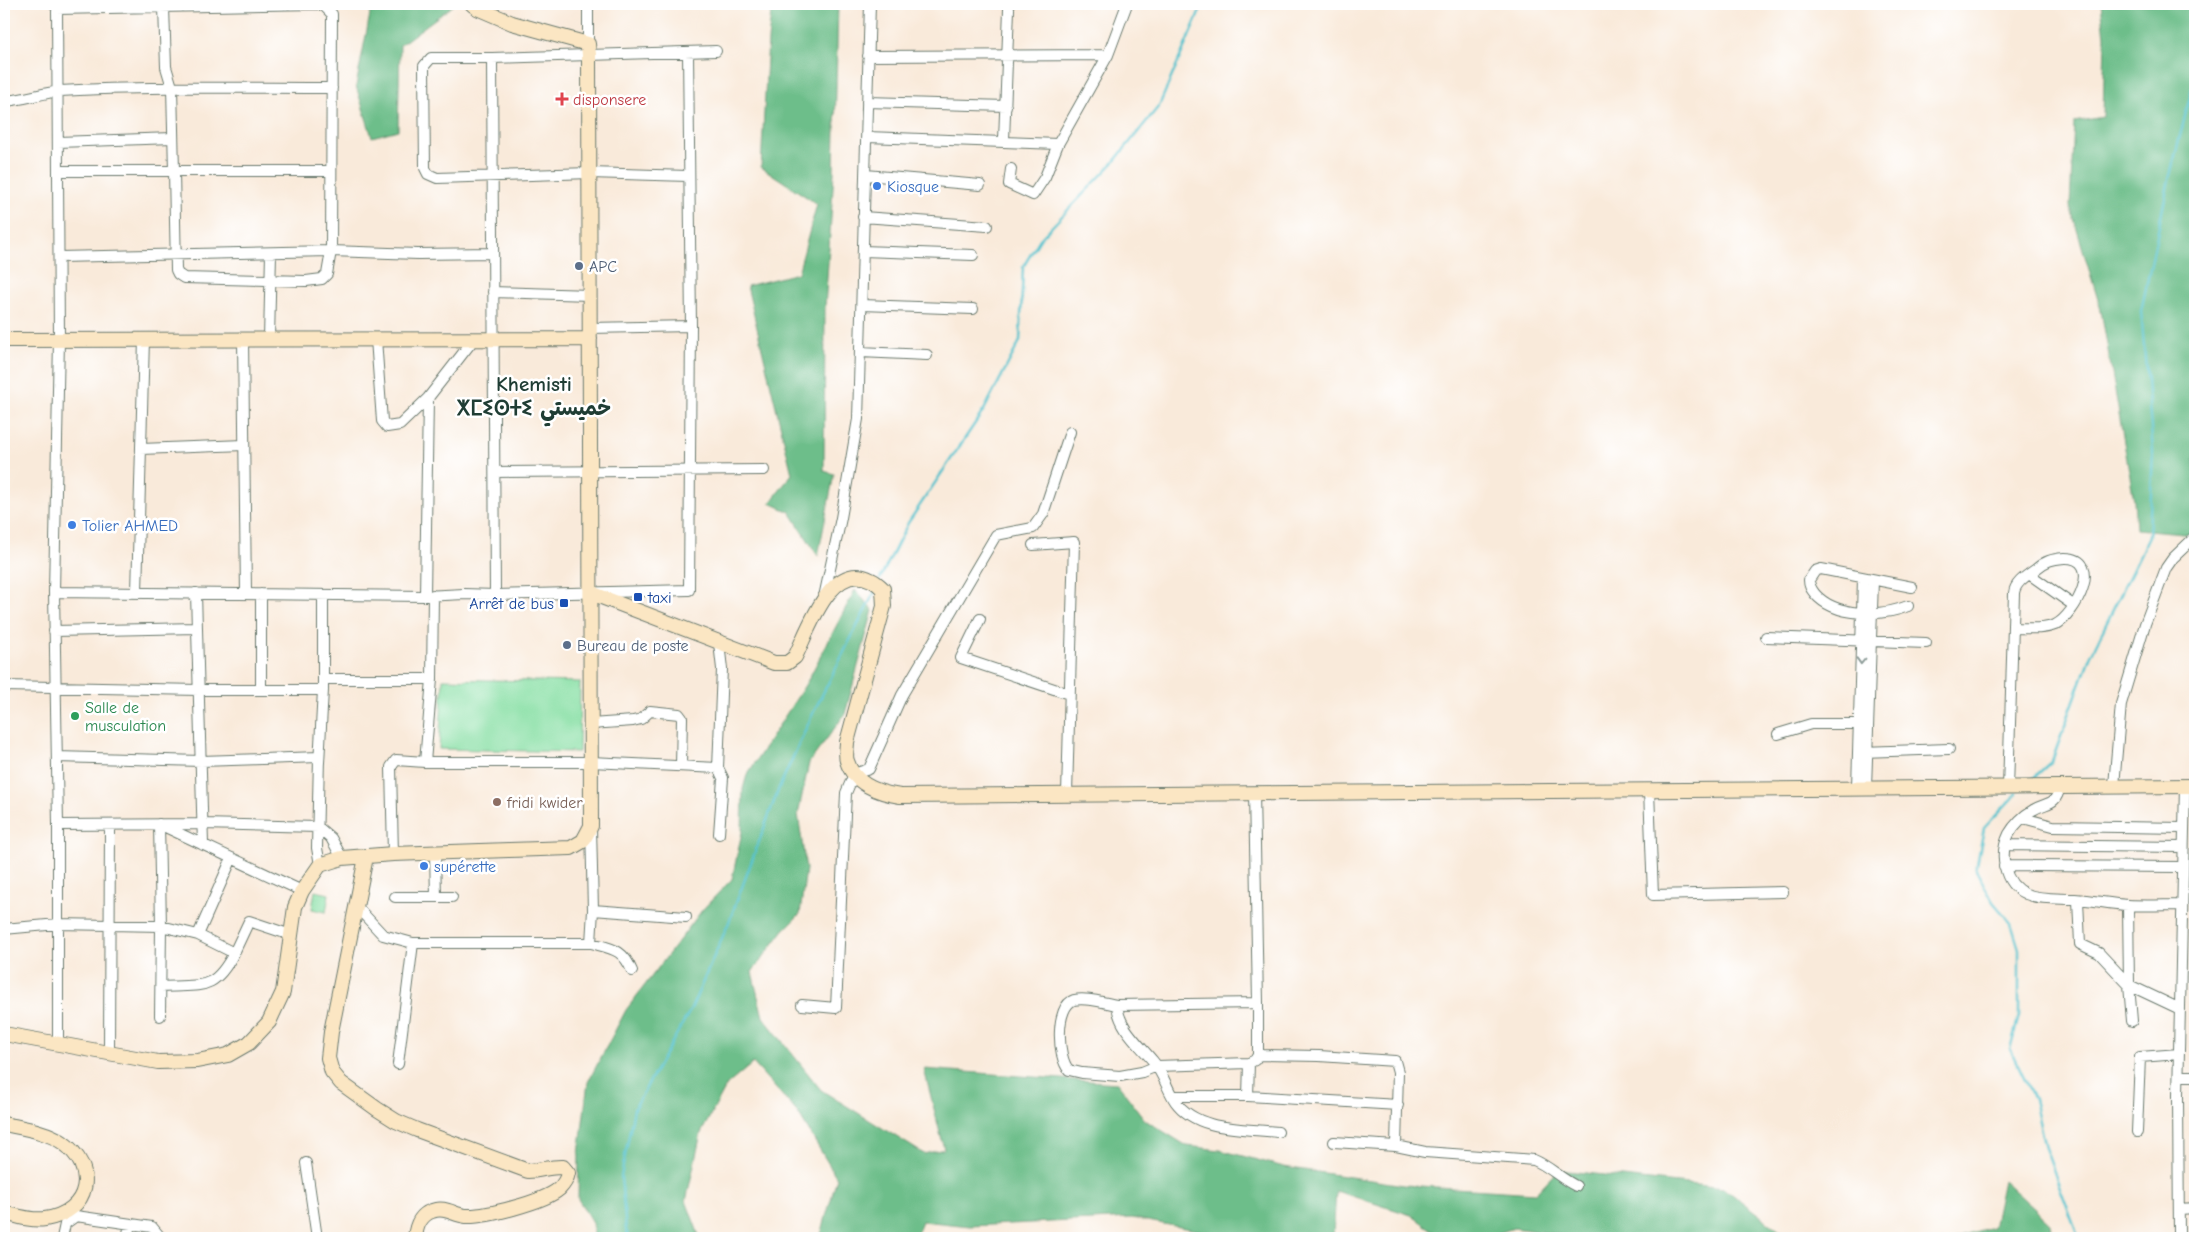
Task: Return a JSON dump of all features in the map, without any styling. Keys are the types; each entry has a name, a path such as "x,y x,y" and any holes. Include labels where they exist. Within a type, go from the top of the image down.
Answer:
{"street":[{"path":"58,1043 58,825 54,631 59,340 56,6 164,7 189,5 318,4 324,6 332,14 331,251 327,274 322,279 271,281 184,278 178,274 175,254 172,87 166,66 164,7"},
{"path":"472,4 512,23 588,49"},
{"path":"588,4 591,826 593,910 591,943"},
{"path":"591,593 774,663 787,663 795,657 824,597 858,419 870,4"},
{"path":"1011,169 1009,184 1033,195 1045,177 1058,144 1108,55 1127,4"},
{"path":"1004,140 1009,9"},
{"path":"688,176 590,173 491,178 437,178 428,174 425,168 423,70 427,60 431,58 492,58 588,49 716,51"},
{"path":"54,592 429,596 689,590 691,326 688,52"},
{"path":"868,56 1108,55"},
{"path":"492,58 491,178 495,595"},
{"path":"4,101 34,98 57,92 172,87 332,88"},
{"path":"867,102 1006,106"},
{"path":"866,137 1004,140 1058,144"},
{"path":"58,142 173,138"},
{"path":"58,171 331,171"},
{"path":"866,176 980,185"},
{"path":"863,217 987,226"},
{"path":"59,257 331,251 418,254 493,253"},
{"path":"863,252 973,255"},
{"path":"270,339 271,253"},
{"path":"493,292 590,295"},
{"path":"862,305 973,309"},
{"path":"4,340 494,339 691,326"},
{"path":"243,339 246,594"},
{"path":"376,339 380,408 382,421 386,427 400,425 428,398 474,339"},
{"path":"137,592 144,340"},
{"path":"860,352 927,355"},
{"path":"425,762 432,680 429,596 428,398"},
{"path":"802,1004 836,1008 846,793 854,774 869,769 902,695 996,535 1033,528 1043,514 1070,432"},
{"path":"141,449 244,445"},
{"path":"495,472 764,470"},
{"path":"2114,786 2121,704 2145,624 2166,568 2173,558 2195,537"},
{"path":"1033,545 1074,542 1067,794"},
{"path":"2013,628 2052,626 2064,618 2081,592 2086,576 2081,563 2070,558 2052,559 2029,574 2014,589 2013,628 2014,789"},
{"path":"1908,606 1892,611 1867,612 1841,609 1827,605 1815,594 1808,583 1812,574 1821,569 1912,587"},
{"path":"2029,574 2073,605"},
{"path":"824,597 839,581 855,576 871,579 884,590 884,606 847,742 846,760 854,774 870,788 881,793 900,796 1862,788 2014,789 2190,786 2184,828 2182,905 2178,1076 2179,1238"},
{"path":"1862,788 1868,579"},
{"path":"196,593 204,845"},
{"path":"260,594 261,690"},
{"path":"319,764 323,684 323,595"},
{"path":"980,619 961,658 1070,694"},
{"path":"54,631 198,628"},
{"path":"1766,637 1926,644"},
{"path":"719,643 722,669 718,768 723,778 719,834"},
{"path":"4,686 261,690 323,684 432,680"},
{"path":"591,724 633,721 641,719 650,711 679,714 682,718 681,766"},
{"path":"1778,734 1810,724 1863,724"},
{"path":"1862,752 1949,749"},
{"path":"57,757 201,761 319,757 317,848 320,866"},
{"path":"393,854 391,767 396,760 425,762 591,762 718,768"},
{"path":"2053,787 2057,796 2054,801 2034,809 2023,818 2010,833 2005,845 2004,866 2017,888 2025,894 2035,896 2128,905 2182,905"},
{"path":"1649,791 1653,895 1783,892"},
{"path":"1254,792 1258,1003 1258,1055 1255,1060 1249,1063 1157,1066 1142,1072 1120,1076 1069,1070 1061,1058 1061,1015 1065,1008 1075,1000 1117,1005 1258,1003"},
{"path":"2023,818 2053,826 2184,828"},
{"path":"159,824 302,891"},
{"path":"159,824 160,1016"},
{"path":"58,825 203,824 318,826 331,838 342,858"},
{"path":"110,825 110,1052"},
{"path":"4,1034 158,1062 197,1061 228,1055 249,1044 269,1022 282,992 295,907 302,891 320,866 342,858 393,854 571,848 583,842 591,826"},
{"path":"2005,845 2184,848"},
{"path":"435,853 436,897"},
{"path":"366,857 331,1032 328,1058 332,1072 341,1083 377,1110 410,1127 528,1171 540,1171 563,1166 568,1173 564,1182 550,1195 490,1214 465,1216 447,1210 431,1211 418,1223 415,1238"},
{"path":"198,935 232,858"},
{"path":"2004,866 2183,868"},
{"path":"395,897 452,897"},
{"path":"2078,900 2080,944 2099,953 2129,985 2180,1009"},
{"path":"2128,905 2129,985 2132,1021"},
{"path":"357,907 383,935 413,943 591,943 612,948 626,957 632,971"},
{"path":"593,910 686,917"},
{"path":"161,986 200,986 217,979 226,968 249,921 291,935"},
{"path":"4,929 58,924 161,926 198,935 234,953"},
{"path":"398,1064 413,943"},
{"path":"1117,1005 1119,1018 1123,1026 1157,1066 1172,1096 1189,1116 1215,1126 1278,1132"},
{"path":"2137,1132 2140,1057 2179,1054"},
{"path":"1258,1055 1318,1056 1395,1061 1398,1072 1396,1146"},
{"path":"1248,1096 1249,1063"},
{"path":"2178,1076 2195,1076"},
{"path":"1172,1096 1248,1096 1398,1105"},
{"path":"4,1124 50,1136 62,1142 80,1160 86,1176 83,1195 77,1203 60,1214 46,1218 30,1219 4,1213"},
{"path":"1334,1142 1396,1146 1425,1152 1534,1160 1544,1164 1576,1186"},
{"path":"306,1163 317,1238"},
{"path":"2179,1209 2195,1208"},
{"path":"62,1238 65,1224 76,1216 152,1227 161,1238"},
{"path":"127,1238 130,1224"}],"green space":[{"path":"372,4 455,4 400,45 398,130 372,137 356,86"},
{"path":"772,4 838,4 834,173 825,308 824,471 834,474 818,556 790,512 770,503 792,474 747,286 798,273 817,204 761,167 768,40"},
{"path":"2101,4 2195,4 2195,534 2136,529 2134,500 2101,310 2070,206 2074,122 2103,117 2105,36"},
{"path":"855,590 873,610 845,714 809,763 798,814 806,869 800,914 783,931 752,972 763,1017 821,1090 924,1154 944,1149 924,1069 1117,1083 1145,1120 1187,1146 1220,1150 1284,1167 1404,1185 1536,1193 1558,1170 1724,1188 1789,1238 1583,1238 1514,1228 1483,1238 1443,1238 1411,1215 1336,1191 1333,1238 1238,1238 1132,1218 970,1226 922,1221 915,1238 820,1238 837,1178 798,1113 753,1063 727,1085 701,1133 686,1201 700,1238 593,1238 593,1224 578,1199 579,1154 588,1082 626,1010 703,909 732,879 742,832 743,789 747,775 807,682"},
{"path":"443,679 580,682 579,752 439,749"},
{"path":"315,891 329,894 326,912 312,909"},
{"path":"2003,1180 2050,1223 2052,1238 1955,1238 1993,1228"}],"waterway":[{"path":"880,579 908,523 984,410 1020,341 1023,267 1040,239 1113,163 1159,106 1203,4"},
{"path":"2188,4 2195,29"},
{"path":"2030,781 2052,761 2090,657 2149,536 2153,451 2141,311 2169,179 2195,77"},
{"path":"630,1238 626,1230 621,1177 634,1109 691,1009 729,922 779,788 814,711 876,589"},
{"path":"2017,793 1984,828 1976,870 1993,902 2011,923 2019,949 2019,1016 2010,1049 2034,1099 2045,1148 2079,1238"}],"place":[{"name":"disponsere","path":"562,99"},
{"name":"Kiosque","path":"877,186"},
{"name":"APC","path":"579,266"},
{"name":"Tolier AHMED","path":"72,525"},
{"name":"taxi","path":"638,597"},
{"name":"Arrêt de bus","path":"564,603"},
{"name":"Bureau de poste","path":"567,645"},
{"name":"Salle de musculation","path":"75,716"},
{"name":"fridi kwider","path":"497,802"},
{"name":"supérette","path":"424,866"}],"district":[{"name":"Khemisti ⵅⵎⵉⵙⵜⵉ خميستي","path":"534,396"}]}
